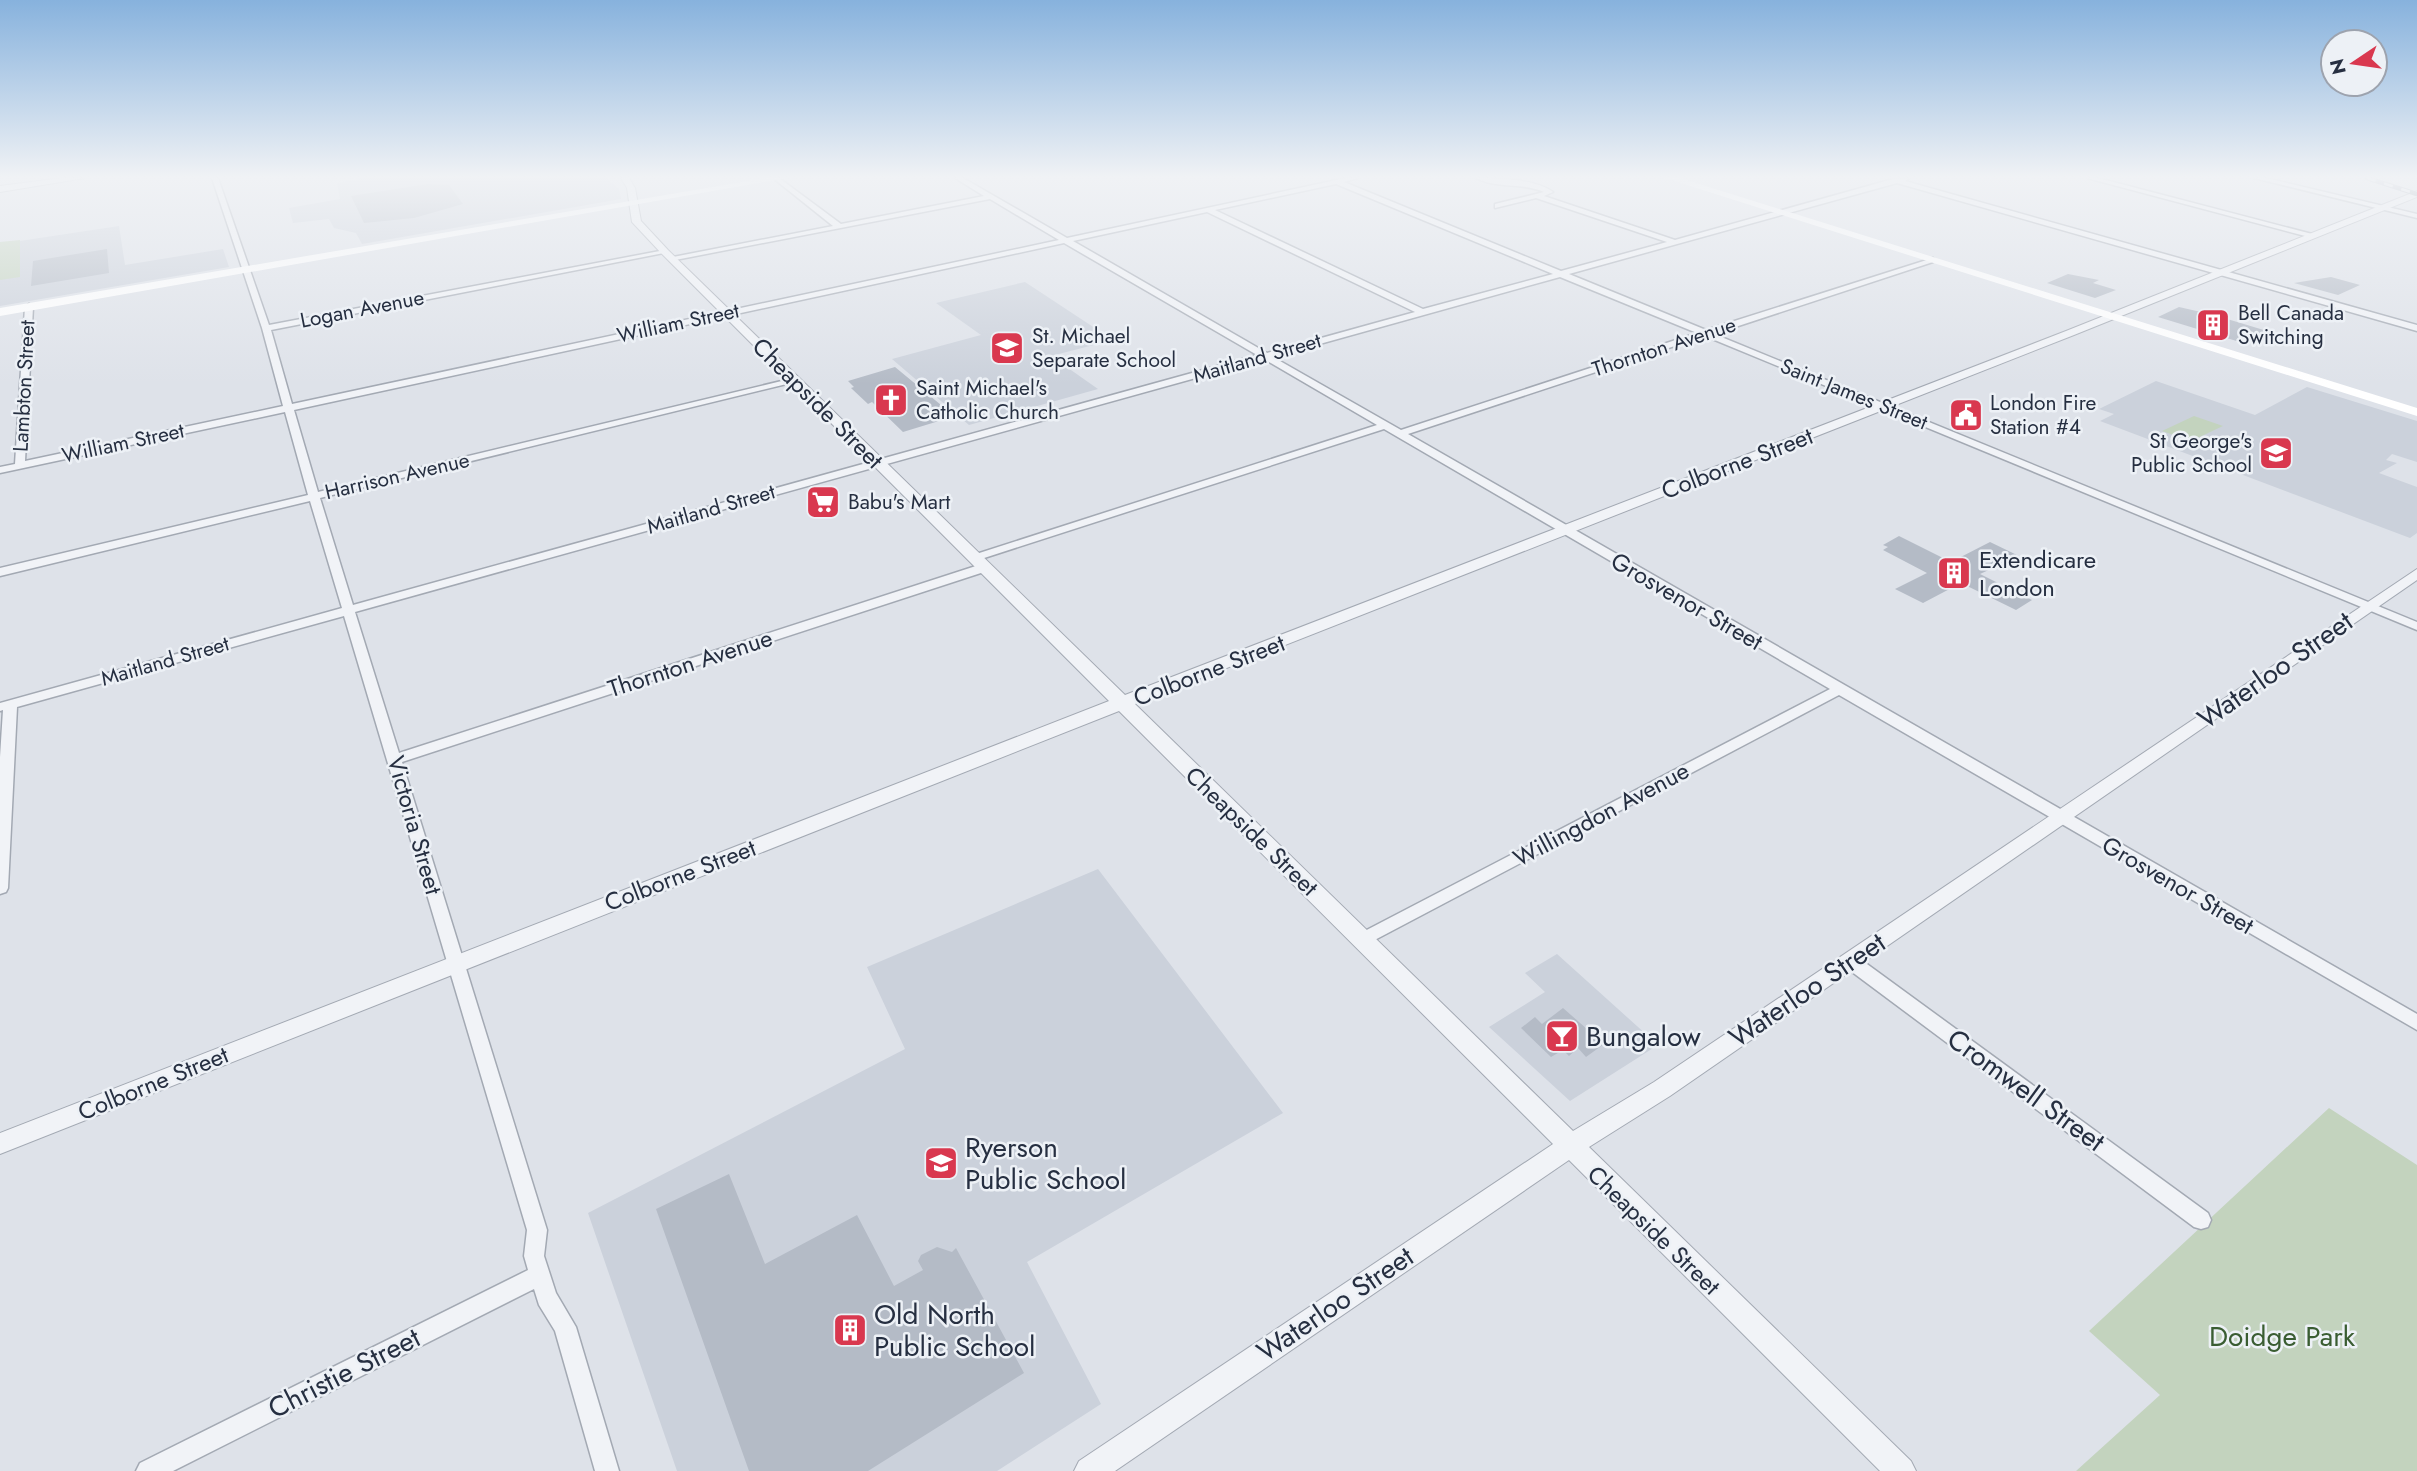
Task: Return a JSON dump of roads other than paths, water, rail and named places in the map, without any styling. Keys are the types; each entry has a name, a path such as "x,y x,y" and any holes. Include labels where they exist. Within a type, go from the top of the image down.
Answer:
{"main road":[{"path":"0,312 379,247"},
{"path":"1888,247 2417,412"}],"street":[{"name":"Victoria Street","path":"238,247 266,328 314,496 537,1230 534,1256 547,1298 565,1327 607,1471"},
{"name":"Cheapside Street","path":"661,247 1901,1471"},
{"name":"Logan Avenue","path":"266,328 720,247"},
{"name":"William Street","path":"0,470 1034,247"},
{"name":"Grosvenor Street","path":"1076,247 2417,1023"},
{"path":"1285,247 1422,312"},
{"name":"Saint James Street","path":"1496,247 2417,626"},
{"name":"Maitland Street","path":"5,706 1662,247"},
{"path":"2129,247 2417,328"},
{"name":"Colborne Street","path":"0,1144 455,963 1884,406 2283,247"},
{"name":"Thornton Avenue","path":"1398,434 1930,260"},
{"name":"Lambton Street","path":"20,466 29,307"},
{"name":"Harrison Avenue","path":"0,572 794,381"},
{"name":"Thornton Avenue","path":"396,759 1385,426"},
{"name":"Waterloo Street","path":"1088,1471 1529,1173 1571,1148 1850,961 2417,573"},
{"name":"Willingdon Avenue","path":"1363,939 1840,689"},
{"path":"0,888 5,706"},
{"name":"Cromwell Street","path":"1850,961 2201,1220"},
{"name":"Christie Street","path":"148,1471 540,1275"}],"place":[{"name":"Bell Canada Switching","path":"2213,325"},
{"name":"St. Michael Separate School","path":"1007,348"},
{"name":"Saint Michael's Catholic Church","path":"891,400"},
{"name":"London Fire Station #4","path":"1966,415"},
{"name":"St George's Public School","path":"2276,453"},
{"name":"Babu's Mart","path":"823,502"},
{"name":"Extendicare London","path":"1954,573"},
{"name":"Bungalow","path":"1562,1036"},
{"name":"Ryerson Public School","path":"941,1163"},
{"name":"Old North Public School","path":"850,1330"}],"park label":[{"name":"Doidge Park","path":"2282,1336"}]}
